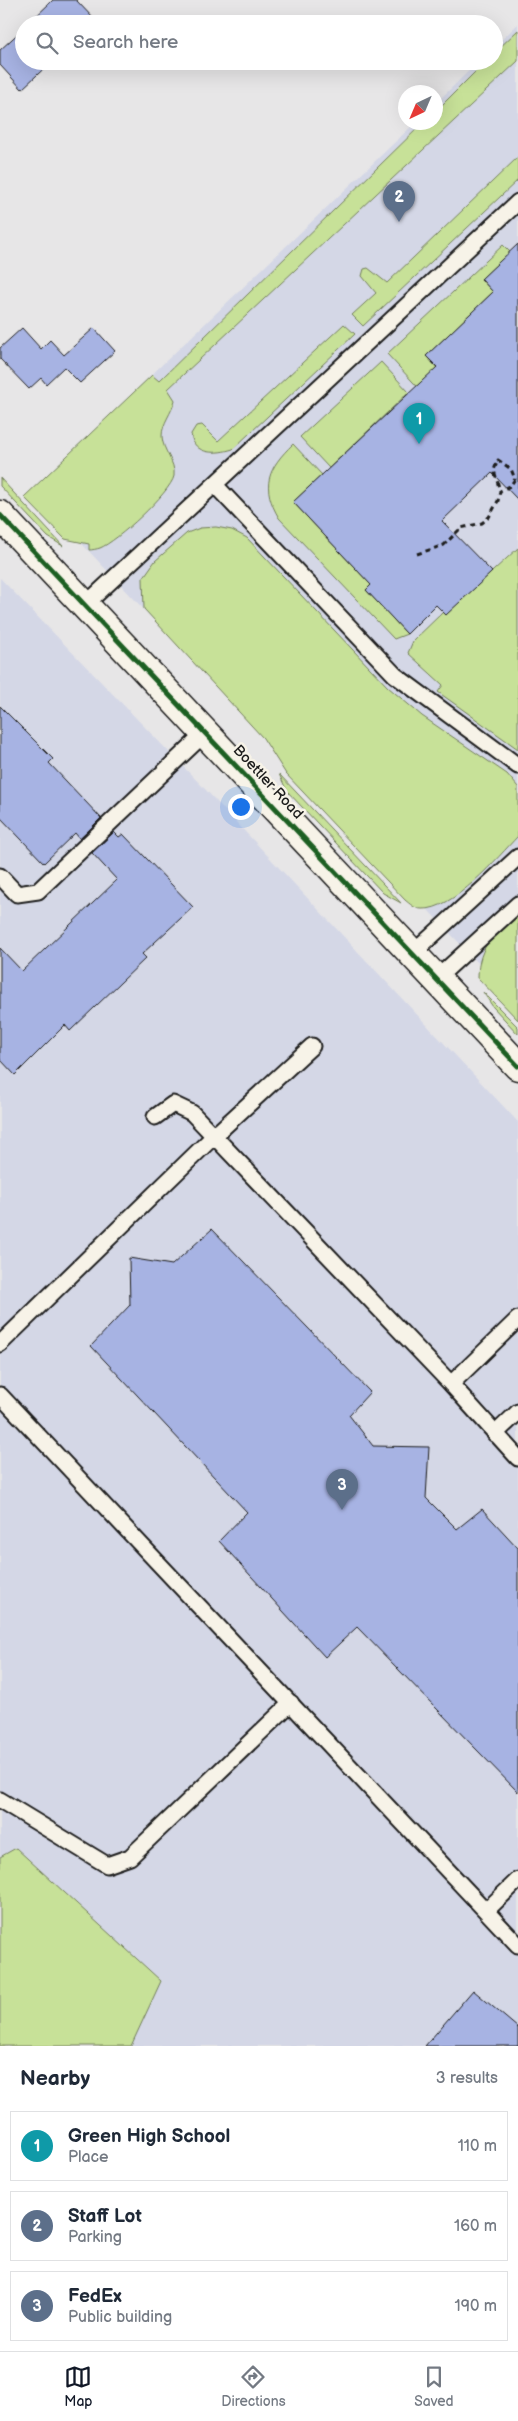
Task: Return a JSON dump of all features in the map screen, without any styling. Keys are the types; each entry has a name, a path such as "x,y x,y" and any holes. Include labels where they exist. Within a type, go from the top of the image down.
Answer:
{"street":[{"name":"Boettler Road","path":"0,515 518,1066"}],"lane":[{"path":"85,605 518,202"},
{"path":"215,485 395,674 518,766"},
{"path":"0,876 17,894 38,891 129,808 205,733"},
{"path":"412,954 518,857"},
{"path":"436,979 518,904"},
{"path":"0,1344 214,1136 312,1046"},
{"path":"155,1117 173,1104 192,1113 451,1384 518,1458"},
{"path":"451,1384 518,1319"},
{"path":"0,1396 518,1945"},
{"path":"495,1434 518,1412"},
{"path":"0,1800 107,1865 130,1857 291,1704"},
{"path":"486,1910 518,1880"}],"path":[{"path":"417,554 444,545 461,528 482,523 489,517 498,501 500,491 494,470 496,461 501,460 517,479 510,486 500,491"}],"shaded area":[{"path":"518,24 518,1005 31,490 408,130 443,130 443,96 470,70 503,70 503,38"},
{"path":"0,578 203,787 518,1122 518,2046 0,2046"}],"green space":[{"path":"518,30 518,61 168,389 175,400 162,431 162,436 164,446 173,466 174,476 163,493 130,527 100,548 89,550 89,544 65,539 24,497 152,375 159,381 416,130 443,130 443,104 477,70 503,70 503,44"},
{"path":"518,157 518,180 363,326 352,315 376,293 362,276 364,269 368,268 387,283"},
{"path":"503,245 510,252 481,279 493,292 426,356 458,391 438,409 387,354"},
{"path":"344,324 355,334 233,449 207,452 197,446 191,434 196,426 202,425 218,441"},
{"path":"381,362 409,392 329,468 300,437"},
{"path":"293,444 322,475 293,502 371,585 366,590 407,634 394,639 279,518 273,507 268,487 278,461"},
{"path":"0,478 63,546 48,537 0,486"},
{"path":"216,527 232,530 247,538 388,687 422,716 507,774 518,787 518,836 487,869 461,892 434,907 422,909 415,907 405,900 286,774 263,738 144,609 143,578 155,561 187,533 200,528"},
{"path":"518,548 518,749 438,692 443,685 408,653 413,641 443,612 446,614"},
{"path":"279,774 401,903 383,893 287,791"},
{"path":"518,913 518,1020 478,978 481,956 485,948 496,933"},
{"path":"483,992 518,1027 518,1034 493,1007"},
{"path":"16,1848 161,1981 131,2046 0,2046 0,1857"}],"building":[{"path":"53,0 76,0 90,15 37,15"},
{"path":"15,36 15,70 42,70 22,89 0,65 0,50"},
{"path":"518,244 518,500 492,473 442,521 492,572 446,615 436,605 407,634 366,590 371,585 293,502 437,367 426,356 493,292 481,279"},
{"path":"22,328 41,349 50,340 64,355 94,328 115,351 80,383 64,367 46,384 41,378 29,389 0,359 0,348"},
{"path":"0,706 53,759 49,763 101,818 80,839 75,833 44,863 0,817"},
{"path":"114,832 119,837 123,834 193,907 142,954 146,958 70,1031 65,1025 15,1075 0,1059 0,948 22,971 117,880 92,853"},
{"path":"212,1229 370,1392 349,1415 373,1446 429,1447 426,1498 457,1529 482,1509 518,1548 518,1792 357,1627 325,1657 219,1541 247,1512 91,1346 130,1305 129,1258 172,1265"},
{"path":"473,1990 518,2028 518,2046 425,2046"}],"cycle path":[{"path":"0,515 518,1066"}],"place":[{"name":"Staff Lot","path":"399,222"},
{"name":"Green High School","path":"419,444"},
{"name":"FedEx","path":"342,1510"}]}
